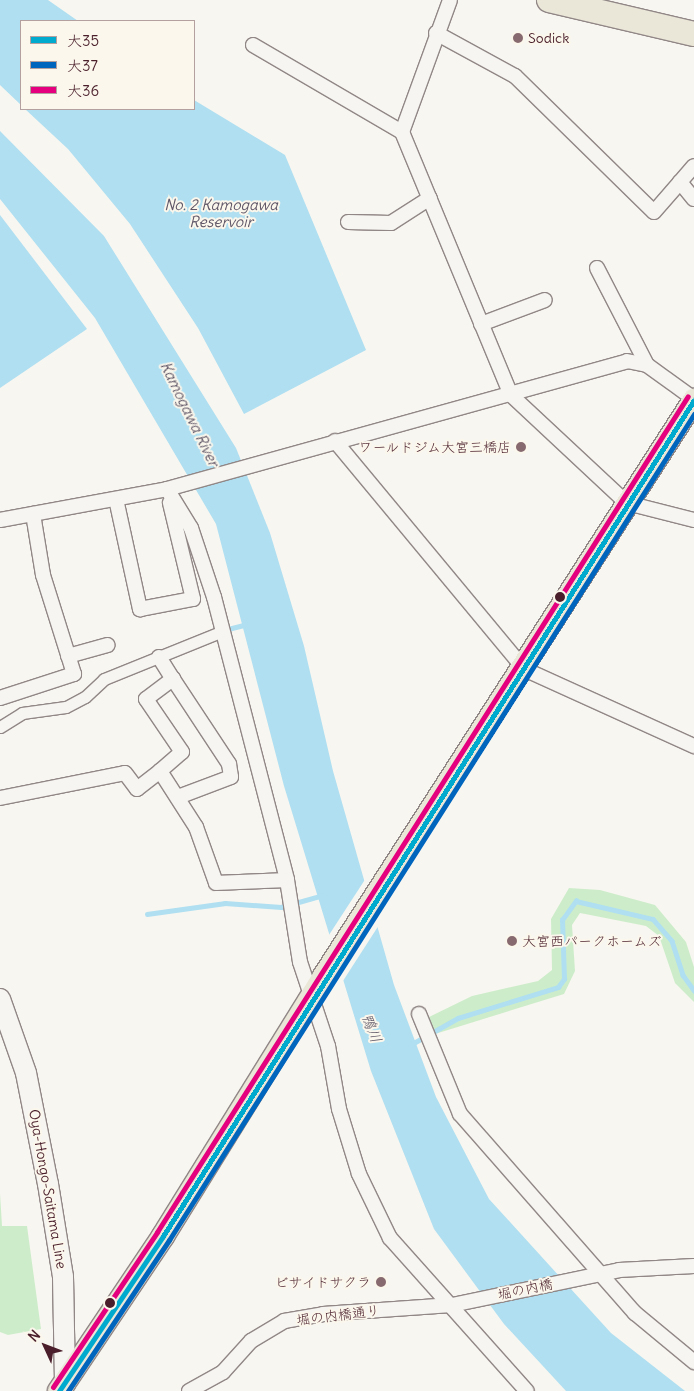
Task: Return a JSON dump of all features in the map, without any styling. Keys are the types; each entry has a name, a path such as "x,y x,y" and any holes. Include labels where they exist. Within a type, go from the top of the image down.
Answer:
{"highway":[{"path":"548,0 694,34"}],"main road":[{"path":"62,1387 163,1236 312,994 524,669 627,503 694,400"},
{"name":"Oya-Hongo-Saitama Line","path":"0,999 26,1073 48,1184 63,1277 62,1387"}],"street":[{"path":"402,132 436,33 450,0"},
{"path":"436,33 516,76 654,212 694,166"},
{"path":"253,45 402,132 511,395 627,503 694,520"},
{"path":"680,182 694,199"},
{"path":"348,222 391,223 430,198"},
{"path":"597,268 647,365"},
{"path":"481,324 545,300"},
{"path":"0,520 170,488 335,441 511,395 627,361 647,365 694,400"},
{"path":"335,441 524,669 694,746"},
{"path":"116,499 140,610 193,599 170,488"},
{"path":"170,488 191,528 223,631 288,880 300,962 312,994 359,1174 390,1238 455,1304 527,1391"},
{"path":"0,698 74,674 43,575 33,514"},
{"path":"0,727 22,713 66,707 85,698 104,679 223,631"},
{"path":"68,656 108,645"},
{"path":"159,657 229,764 231,777 178,797"},
{"path":"0,798 125,773 137,789 182,752 146,699 173,679"},
{"path":"160,771 196,827 216,883 288,880"},
{"path":"419,1014 460,1114 595,1274 636,1313 694,1362"},
{"path":"595,1274 694,1266"},
{"name":"堀の内橋","path":"455,1304 595,1274"},
{"name":"堀の内橋通り","path":"189,1391 223,1372 252,1341 284,1321 323,1314 455,1304"}],"green space":[{"path":"569,888 600,890 655,905 686,942 694,967 694,1002 675,983 659,936 646,926 580,913 572,925 575,971 564,994 435,1034 429,1017 472,996 538,981 552,970 551,919"},
{"path":"0,1193 2,1226 27,1226 41,1329 8,1335 0,1332"}],"water":[{"path":"0,0 48,0 77,20 20,20 20,104 0,85"},
{"name":"No. 2 Kamogawa Reservoir","path":"195,101 285,155 366,350 244,414 198,328 130,224 68,149 26,110 195,110"},
{"path":"0,131 104,236 236,448 270,533 304,646 333,771 394,985 436,1097 489,1199 611,1333 685,1391 566,1391 504,1324 434,1229 371,1071 284,786 216,524 95,318 0,199"},
{"path":"0,215 87,329 0,388"}],"pier":[{"path":"366,878 379,925 341,984 327,938"}],"waterway":[{"path":"228,629 248,624"},
{"path":"147,914 225,903 281,907 323,895"},
{"path":"410,1045 458,1018 558,987 564,979 562,920 576,901 653,919 672,941 683,975 694,990"}],"transit line":[{"name":"大36","path":"53,1387 157,1232 688,396"},
{"name":"大35","path":"59,1391 163,1236 694,400"},
{"name":"大37","path":"68,1391 169,1240 694,414"}],"place":[{"name":"Sodick","path":"518,38"},
{"name":"ワールドジム大宮三橋店","path":"521,447"},
{"name":"大宮西パークホームズ","path":"512,941"},
{"name":"ビサイドサクラ","path":"381,1282"}],"water label":[{"name":"Kamogawa River","path":"190,414"},
{"name":"鴨川","path":"372,1028"}]}
